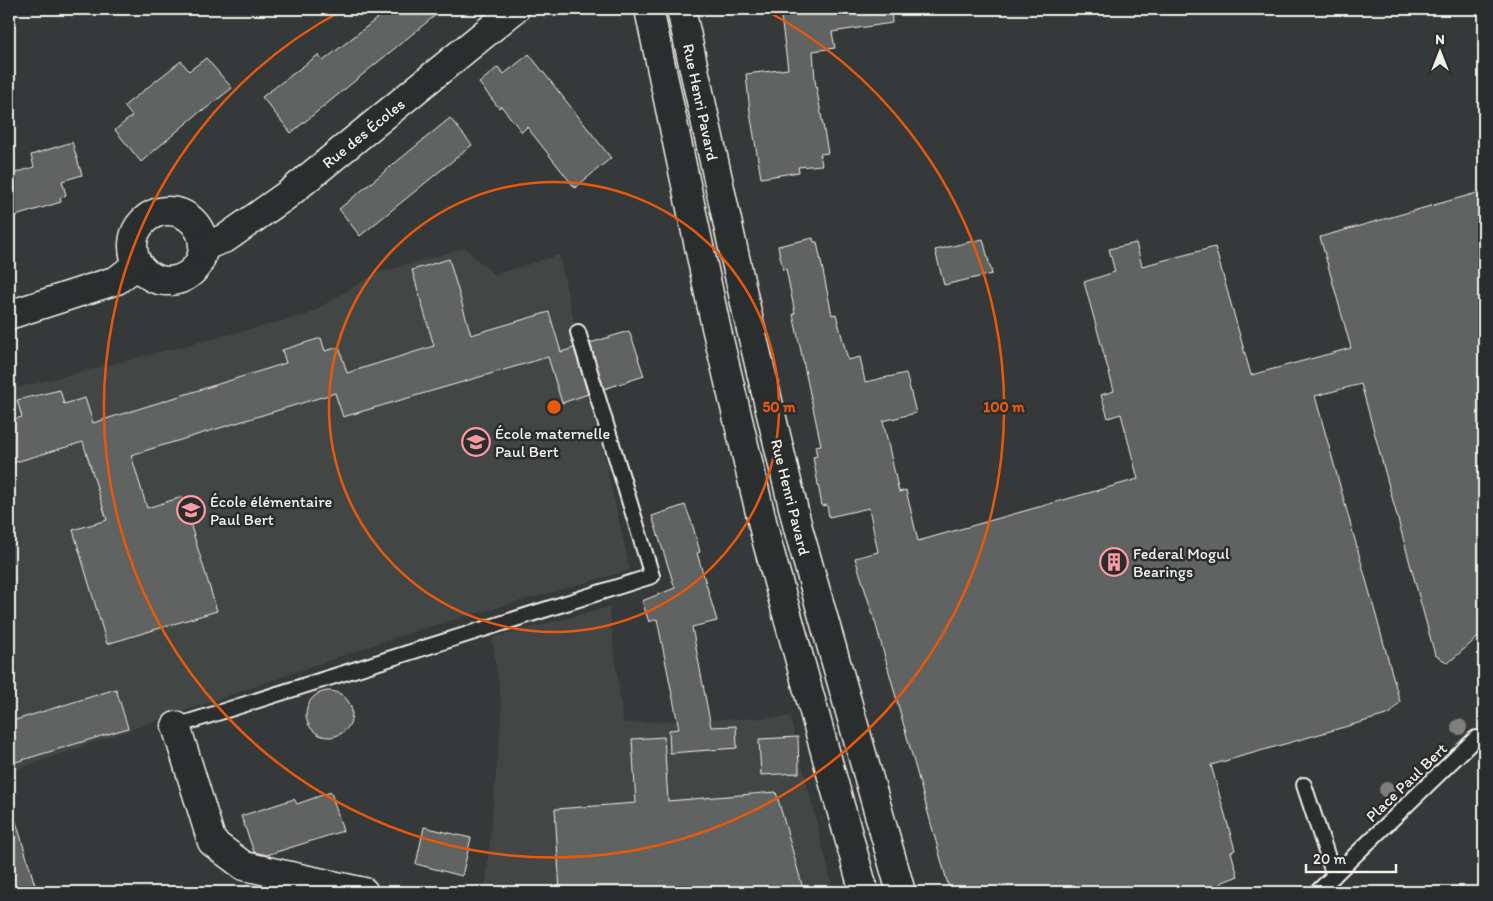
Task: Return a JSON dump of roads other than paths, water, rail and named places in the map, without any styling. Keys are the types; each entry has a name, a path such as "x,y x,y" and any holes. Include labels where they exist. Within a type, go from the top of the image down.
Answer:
{"main road":[{"name":"Rue des Écoles","path":"204,246 226,238 287,195 515,9"},
{"name":"Rue Henri Pavard","path":"649,9 716,327 768,542 864,892"},
{"name":"Rue Henri Pavard","path":"681,9 748,317 798,528 901,892"},
{"path":"168,211 187,216 195,223 201,234 204,246 200,261 191,273 179,279 162,281 146,273 138,264 133,245 137,230 147,218 168,211"},
{"path":"9,315 117,280 138,264"},
{"path":"176,726 212,842 244,866 364,892"}],"lane":[{"path":"176,726 652,576 578,332"},
{"name":"Place Paul Bert","path":"1317,892 1476,738"},
{"path":"1304,785 1334,876"}],"place":[{"name":"École maternelle Paul Bert","path":"476,442"},
{"name":"École élémentaire Paul Bert","path":"191,510"},
{"name":"Federal Mogul Bearings","path":"1114,562"}]}
